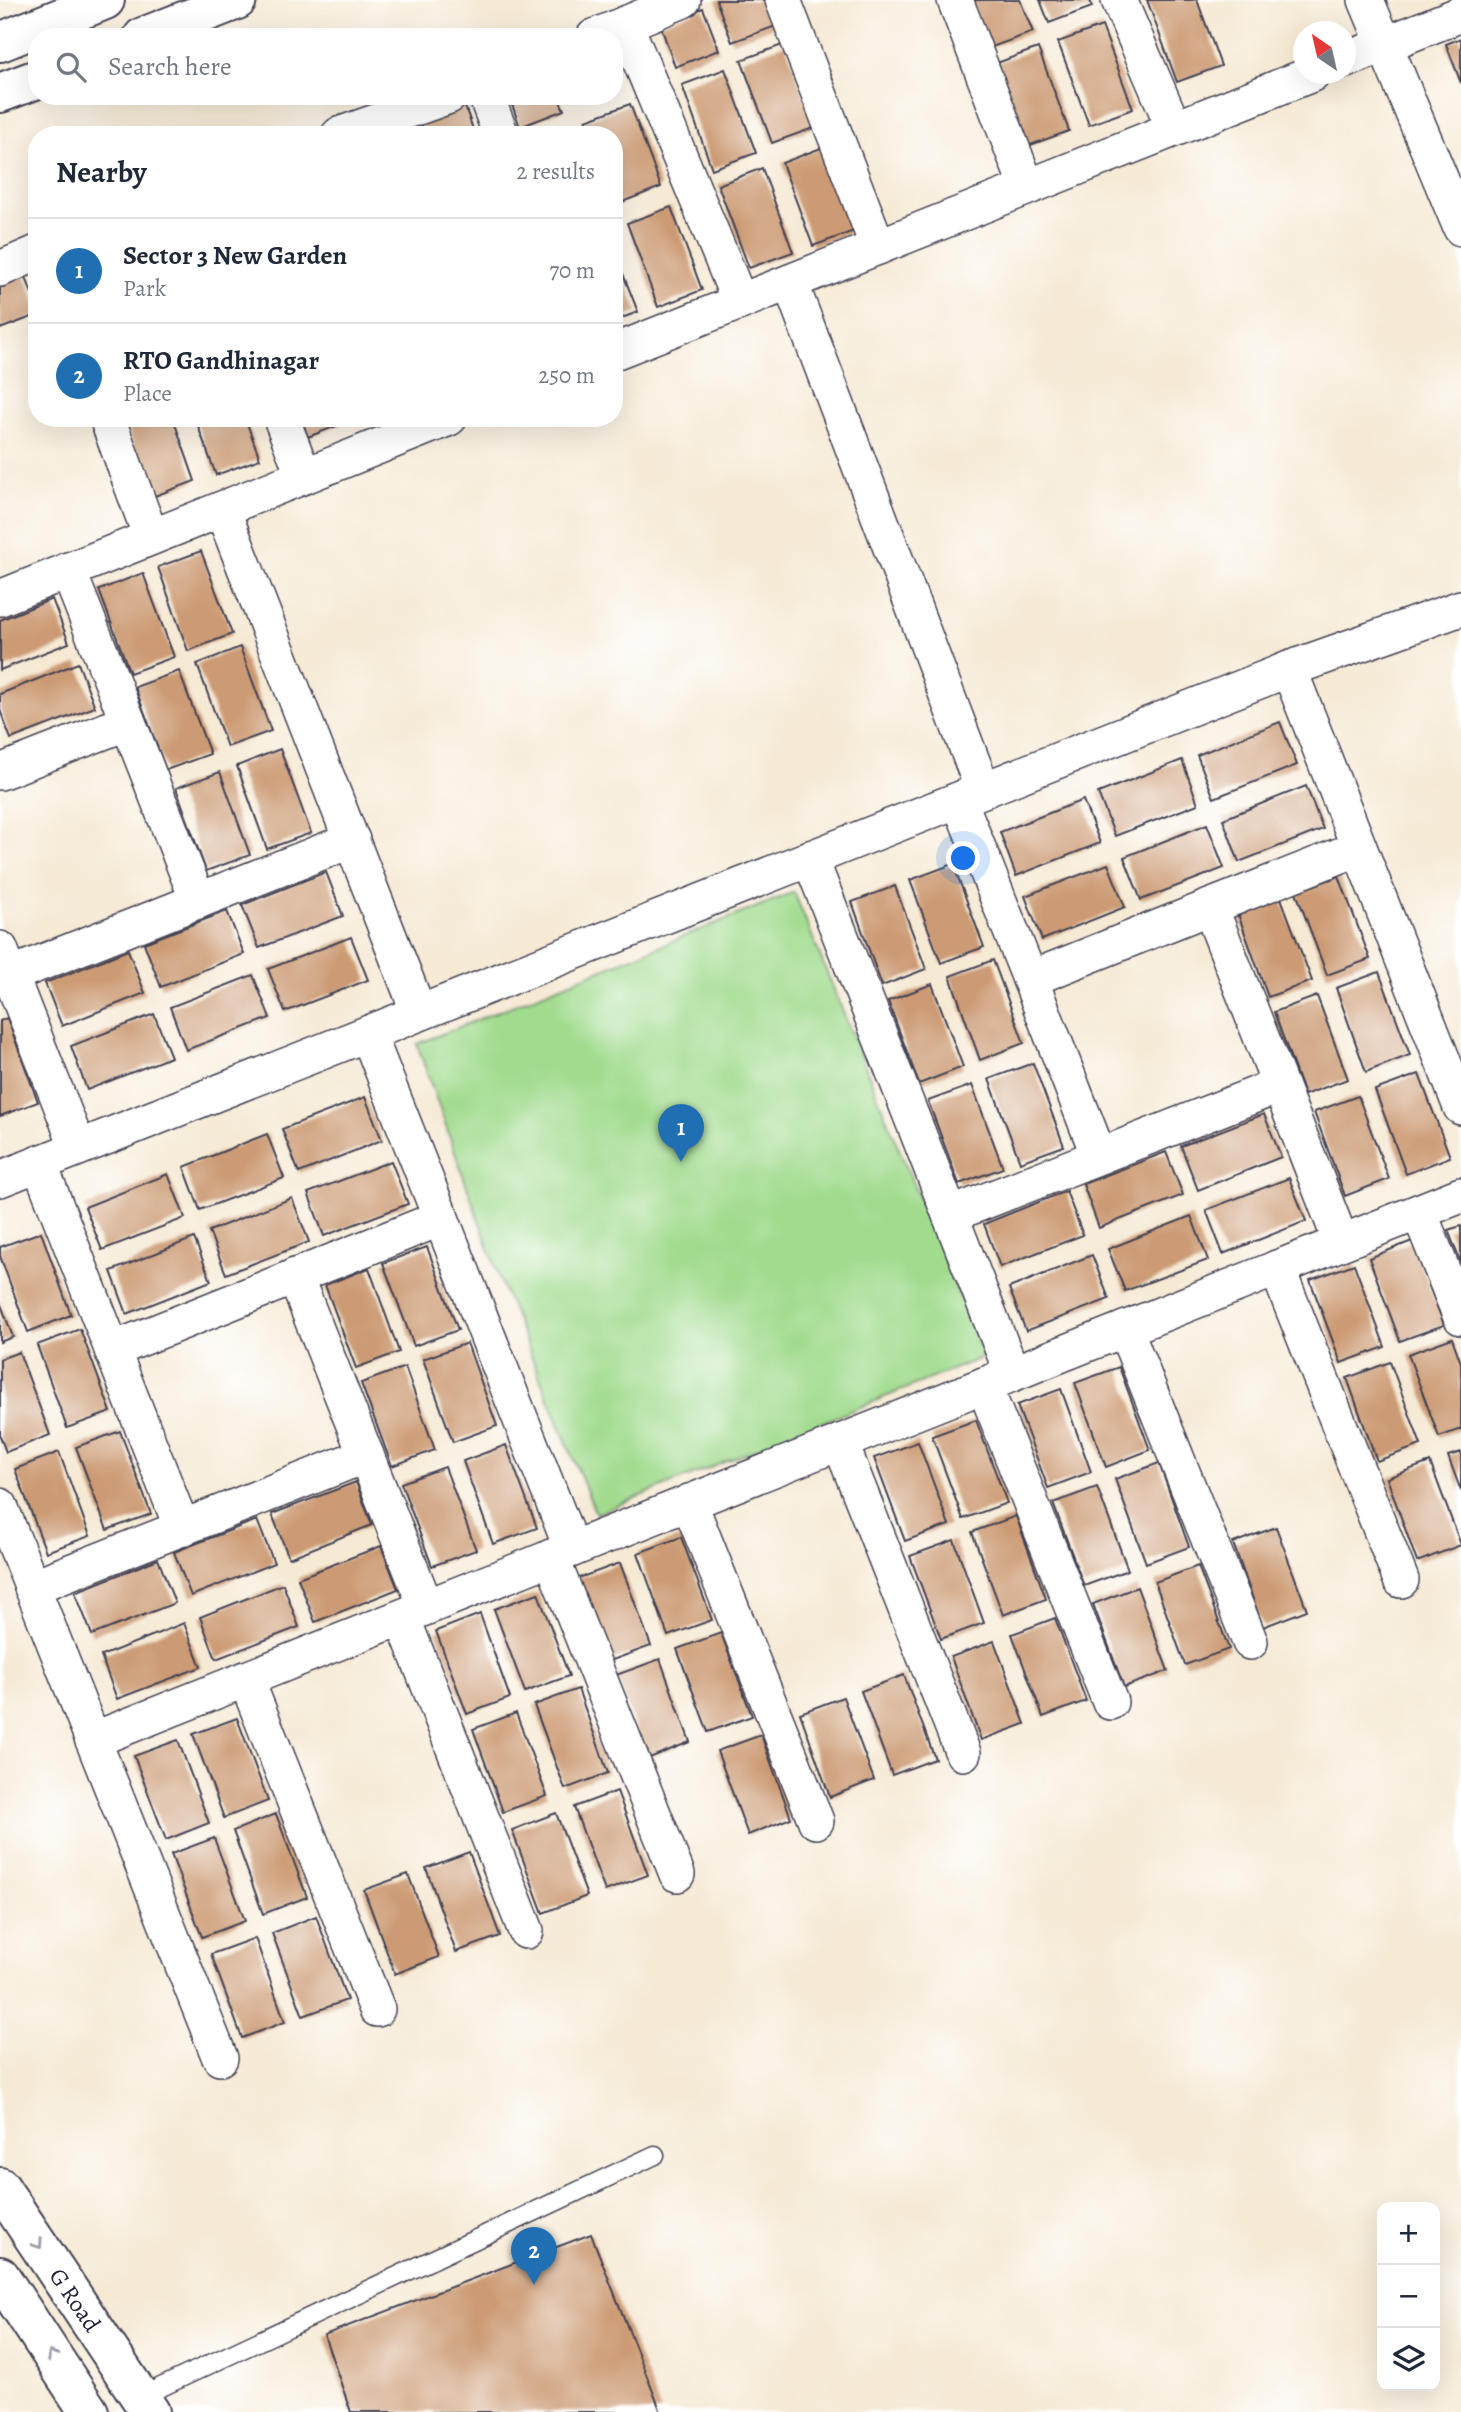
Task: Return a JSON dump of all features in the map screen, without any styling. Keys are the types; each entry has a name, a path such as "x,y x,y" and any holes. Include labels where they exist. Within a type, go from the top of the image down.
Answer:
{"street":[{"path":"35,28 105,0"},
{"path":"166,28 237,0"},
{"path":"615,28 684,0"},
{"path":"783,0 878,247"},
{"path":"955,0 1027,187"},
{"path":"1119,0 1174,128"},
{"path":"1366,0 1453,188 1461,228"},
{"path":"1356,56 1461,14"},
{"path":"0,42 28,31"},
{"path":"623,57 740,302"},
{"path":"623,348 1293,81"},
{"path":"0,93 28,82"},
{"path":"365,126 424,105"},
{"path":"489,105 498,126"},
{"path":"0,268 28,257"},
{"path":"790,282 971,795 1030,979 1099,1156"},
{"path":"110,427 151,537"},
{"path":"285,427 304,476"},
{"path":"3,589 68,570 426,427"},
{"path":"222,509 419,1013"},
{"path":"68,570 198,901"},
{"path":"0,1179 1289,669 1461,608"},
{"path":"1289,669 1461,1107"},
{"path":"0,772 128,722"},
{"path":"78,1148 5,962 198,901 352,840"},
{"path":"1030,979 1359,848"},
{"path":"810,858 950,1215 998,1379 1110,1702"},
{"path":"1210,907 1341,1242"},
{"path":"368,1034 441,1218 677,1874"},
{"path":"950,1215 1280,1085"},
{"path":"39,1163 182,1528"},
{"path":"93,1740 1461,1195"},
{"path":"1419,1212 1461,1317"},
{"path":"112,1350 441,1218"},
{"path":"1277,1268 1401,1580"},
{"path":"295,1276 366,1455 414,1612 526,1931"},
{"path":"1125,1329 1250,1642"},
{"path":"839,1442 963,1752"},
{"path":"32,1587 366,1455"},
{"path":"689,1502 816,1821"},
{"path":"0,1506 220,2058"},
{"path":"246,1679 377,2009"},
{"name":"G Road","path":"0,2187 145,2404"},
{"name":"G Road","path":"0,2276 89,2412"}],"lane":[{"path":"145,2404 655,2155"}],"green space":[{"path":"794,892 984,1357 596,1514 500,1280 417,1044"}],"building":[{"path":"716,0 766,0 776,26 732,42"},
{"path":"971,0 1020,0 1033,32 989,48"},
{"path":"1040,0 1090,0 1092,7 1049,23"},
{"path":"1147,0 1197,0 1221,66 1177,82"},
{"path":"703,8 719,50 675,67 660,24"},
{"path":"1102,26 1133,109 1089,125 1058,42"},
{"path":"1461,38 1461,83 1446,44"},
{"path":"785,44 816,127 772,143 741,60"},
{"path":"1038,48 1069,131 1025,147 994,64"},
{"path":"725,69 756,153 712,169 682,85"},
{"path":"630,104 661,187 623,202 623,126 588,126 586,120"},
{"path":"444,105 464,105 472,126 422,126 418,115"},
{"path":"512,105 562,105 564,110 523,126 520,126"},
{"path":"826,146 857,230 813,246 782,163"},
{"path":"762,168 793,252 749,268 718,185"},
{"path":"671,207 702,290 658,307 627,223"},
{"path":"24,272 28,283 28,318 0,329 0,281"},
{"path":"623,274 638,312 623,318"},
{"path":"126,427 176,427 195,481 152,497"},
{"path":"198,427 248,427 260,459 216,475"},
{"path":"304,427 334,427 308,437"},
{"path":"201,551 232,634 188,651 158,567"},
{"path":"143,573 174,657 130,673 99,590"},
{"path":"52,599 69,643 0,670 0,620"},
{"path":"240,647 271,731 227,747 197,664"},
{"path":"78,663 95,707 11,739 0,710 0,694"},
{"path":"179,671 210,754 166,770 135,687"},
{"path":"1280,722 1297,765 1214,798 1197,755"},
{"path":"280,749 311,833 267,849 237,766"},
{"path":"1182,760 1198,804 1115,836 1098,793"},
{"path":"220,772 250,855 206,871 176,788"},
{"path":"1306,786 1323,829 1239,862 1223,819"},
{"path":"1083,800 1100,843 1016,876 1000,832"},
{"path":"1207,824 1224,868 1141,900 1124,857"},
{"path":"953,864 984,947 941,963 910,880"},
{"path":"1108,864 1125,907 1042,940 1025,896"},
{"path":"326,872 343,916 259,948 242,905"},
{"path":"1339,876 1370,959 1327,975 1296,892"},
{"path":"895,886 926,969 882,986 852,902"},
{"path":"1281,898 1312,981 1268,997 1238,914"},
{"path":"227,911 244,954 161,987 144,943"},
{"path":"351,937 368,980 285,1012 268,969"},
{"path":"128,950 145,993 62,1026 45,983"},
{"path":"993,960 1024,1043 980,1060 950,976"},
{"path":"1379,972 1410,1055 1366,1072 1336,988"},
{"path":"253,975 270,1018 186,1050 170,1007"},
{"path":"932,984 963,1067 919,1084 888,1001"},
{"path":"1317,996 1348,1079 1304,1095 1274,1012"},
{"path":"154,1014 171,1057 87,1090 71,1046"},
{"path":"7,1018 38,1102 0,1116 0,1021"},
{"path":"1033,1063 1064,1146 1020,1162 989,1079"},
{"path":"1419,1074 1450,1157 1406,1174 1375,1090"},
{"path":"972,1085 1003,1168 959,1184 928,1101"},
{"path":"1358,1096 1389,1179 1345,1196 1314,1112"},
{"path":"365,1097 382,1140 299,1173 282,1129"},
{"path":"1264,1114 1281,1157 1198,1190 1181,1146"},
{"path":"267,1134 284,1178 200,1210 184,1167"},
{"path":"1166,1152 1183,1195 1099,1228 1083,1184"},
{"path":"391,1161 408,1204 324,1236 308,1193"},
{"path":"168,1174 185,1218 102,1250 85,1207"},
{"path":"1289,1178 1306,1221 1223,1254 1206,1210"},
{"path":"1066,1191 1083,1235 1000,1267 984,1224"},
{"path":"292,1198 309,1242 226,1274 209,1231"},
{"path":"1191,1216 1208,1260 1125,1291 1108,1249"},
{"path":"1461,1226 1461,1263 1448,1230"},
{"path":"41,1232 71,1315 28,1332 0,1256 0,1247"},
{"path":"194,1238 211,1281 127,1314 111,1271"},
{"path":"1412,1241 1444,1325 1400,1341 1369,1258"},
{"path":"427,1247 458,1330 414,1346 383,1263"},
{"path":"1092,1255 1109,1299 1026,1331 1009,1288"},
{"path":"1354,1264 1385,1347 1341,1363 1310,1280"},
{"path":"369,1268 399,1352 356,1368 325,1285"},
{"path":"0,1302 13,1337 0,1342"},
{"path":"80,1329 111,1412 67,1428 37,1345"},
{"path":"1452,1338 1461,1363 1461,1429 1439,1437 1408,1354"},
{"path":"467,1343 497,1426 453,1442 423,1359"},
{"path":"19,1352 50,1435 6,1452 0,1436 0,1359"},
{"path":"1390,1362 1421,1445 1377,1461 1347,1378"},
{"path":"405,1367 435,1450 392,1466 361,1383"},
{"path":"1119,1367 1150,1450 1106,1467 1075,1383"},
{"path":"1061,1389 1091,1472 1048,1488 1017,1405"},
{"path":"976,1420 1007,1503 963,1519 932,1436"},
{"path":"120,1431 151,1514 107,1530 76,1447"},
{"path":"918,1442 949,1525 905,1541 874,1458"},
{"path":"506,1445 537,1528 493,1544 463,1461"},
{"path":"59,1452 90,1536 46,1552 15,1469"},
{"path":"1461,1452 1461,1491 1448,1456"},
{"path":"1430,1462 1461,1545 1417,1562 1387,1478"},
{"path":"1159,1463 1189,1547 1146,1563 1115,1479"},
{"path":"445,1467 476,1550 432,1566 401,1483"},
{"path":"356,1482 372,1525 289,1558 272,1514"},
{"path":"1097,1487 1128,1570 1084,1586 1053,1503"},
{"path":"1016,1516 1046,1599 1003,1615 972,1532"},
{"path":"257,1520 274,1563 191,1596 174,1552"},
{"path":"1276,1527 1307,1610 1263,1627 1233,1543"},
{"path":"681,1537 712,1620 668,1636 638,1553"},
{"path":"954,1540 984,1623 941,1639 910,1556"},
{"path":"381,1546 398,1589 315,1622 298,1578"},
{"path":"158,1559 175,1603 92,1635 75,1592"},
{"path":"620,1563 651,1646 607,1662 576,1579"},
{"path":"1198,1566 1229,1649 1185,1665 1155,1582"},
{"path":"283,1584 299,1627 216,1659 200,1617"},
{"path":"1137,1587 1168,1671 1124,1687 1093,1604"},
{"path":"538,1593 569,1676 525,1692 494,1609"},
{"path":"480,1614 510,1698 467,1714 436,1631"},
{"path":"1055,1618 1086,1701 1043,1717 1012,1634"},
{"path":"184,1623 201,1667 117,1699 101,1656"},
{"path":"721,1633 752,1716 708,1732 677,1649"},
{"path":"994,1641 1025,1724 981,1740 951,1657"},
{"path":"660,1659 690,1742 647,1759 616,1675"},
{"path":"904,1675 935,1759 892,1775 861,1691"},
{"path":"578,1689 608,1773 565,1789 534,1705"},
{"path":"843,1697 874,1780 830,1797 800,1713"},
{"path":"516,1713 547,1796 503,1812 473,1729"},
{"path":"237,1718 268,1801 224,1818 193,1734"},
{"path":"761,1735 791,1818 748,1835 717,1751"},
{"path":"178,1740 209,1823 166,1840 134,1756"},
{"path":"617,1791 648,1875 605,1891 574,1807"},
{"path":"556,1813 587,1896 543,1913 512,1830"},
{"path":"276,1814 307,1897 263,1914 233,1831"},
{"path":"214,1838 245,1921 202,1937 171,1854"},
{"path":"469,1852 500,1936 456,1952 426,1868"},
{"path":"408,1874 439,1957 395,1974 364,1890"},
{"path":"316,1916 347,2000 303,2016 272,1933"},
{"path":"255,1938 285,2022 242,2038 211,1954"},
{"path":"591,2234 661,2412 351,2412 324,2335"}],"place":[{"name":"Sector 3 New Garden","path":"681,1162"},
{"name":"RTO Gandhinagar","path":"534,2285"}]}
